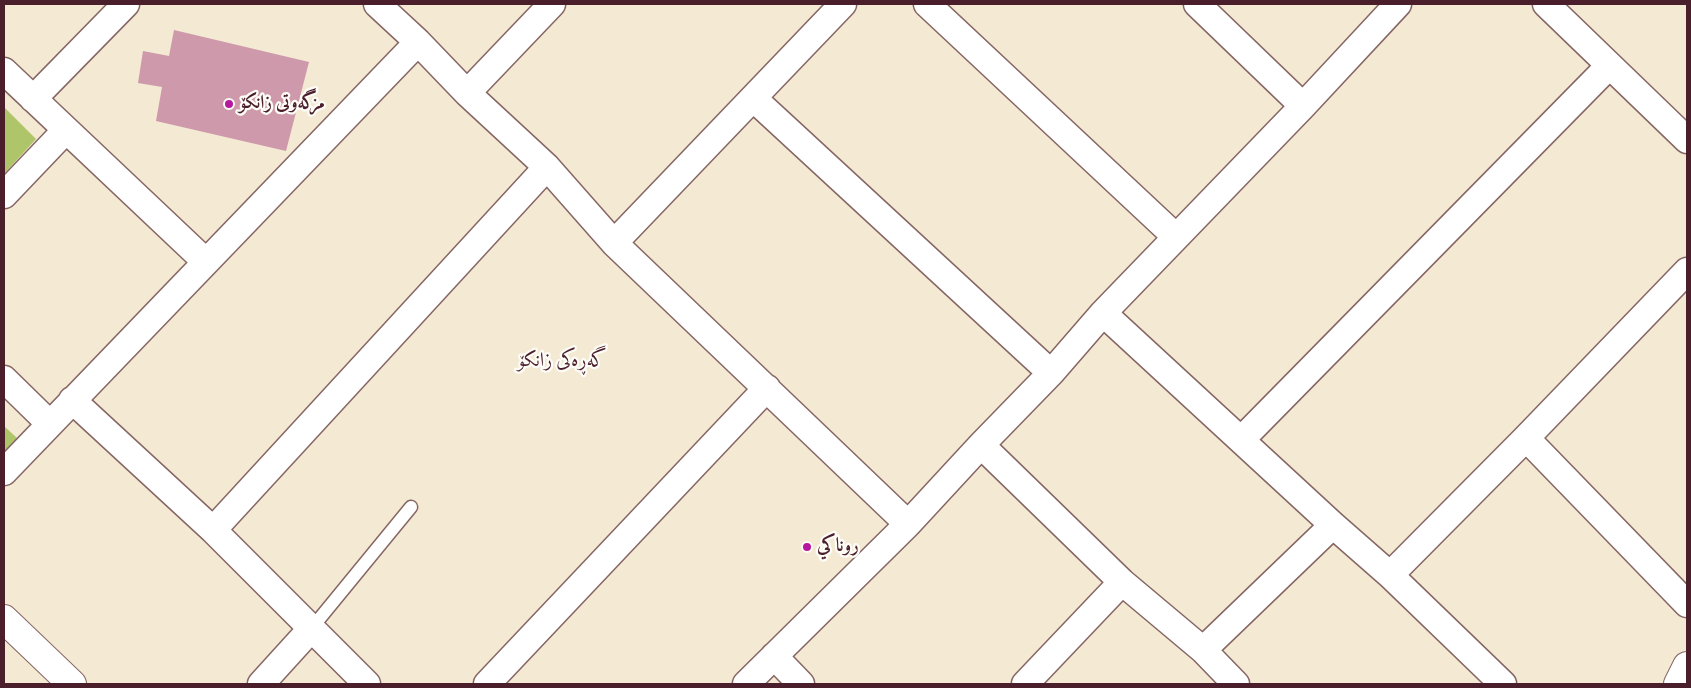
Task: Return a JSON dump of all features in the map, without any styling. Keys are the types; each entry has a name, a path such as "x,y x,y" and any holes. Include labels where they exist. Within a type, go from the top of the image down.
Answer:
{"street":[{"path":"33,99 126,4"},
{"path":"377,4 418,42 467,93 547,168 614,243 908,524"},
{"path":"467,93 552,4"},
{"path":"614,243 843,4"},
{"path":"927,4 1176,237"},
{"path":"1198,4 1302,106"},
{"path":"746,684 908,524 1051,373 1103,312 1398,4"},
{"path":"1546,4 1687,140"},
{"path":"4,472 205,261 418,42"},
{"path":"1241,440 1609,66"},
{"path":"4,71 205,261"},
{"path":"753,98 1051,373"},
{"path":"4,195 66,130"},
{"path":"213,530 547,168"},
{"path":"1390,575 1526,438 1687,271"},
{"path":"1103,312 1390,575 1503,684"},
{"path":"4,379 50,423"},
{"path":"487,684 767,388"},
{"path":"72,400 213,530 367,684"},
{"path":"1526,438 1687,604"},
{"path":"981,445 1122,582 1203,650 1236,684"},
{"path":"1203,650 1333,524"},
{"path":"1024,684 1122,582"},
{"path":"4,619 72,684"},
{"path":"260,684 312,629"},
{"path":"774,656 801,684"},
{"path":"1678,684 1687,666"}],"lane":[{"path":"312,629 411,507"}],"green space":[{"path":"4,107 36,139 4,174"},
{"path":"4,426 17,438 4,452"}],"building":[{"name":"مزگەوتی زانکۆ","path":"174,30 309,62 286,151 156,121 162,87 138,83 143,51 169,56"}],"place":[{"name":"مزگەوتی زانکۆ","path":"229,104"},
{"name":"روناكي","path":"807,547"}],"district":[{"name":"گەڕەکی زانکۆ","path":"562,362"}]}
